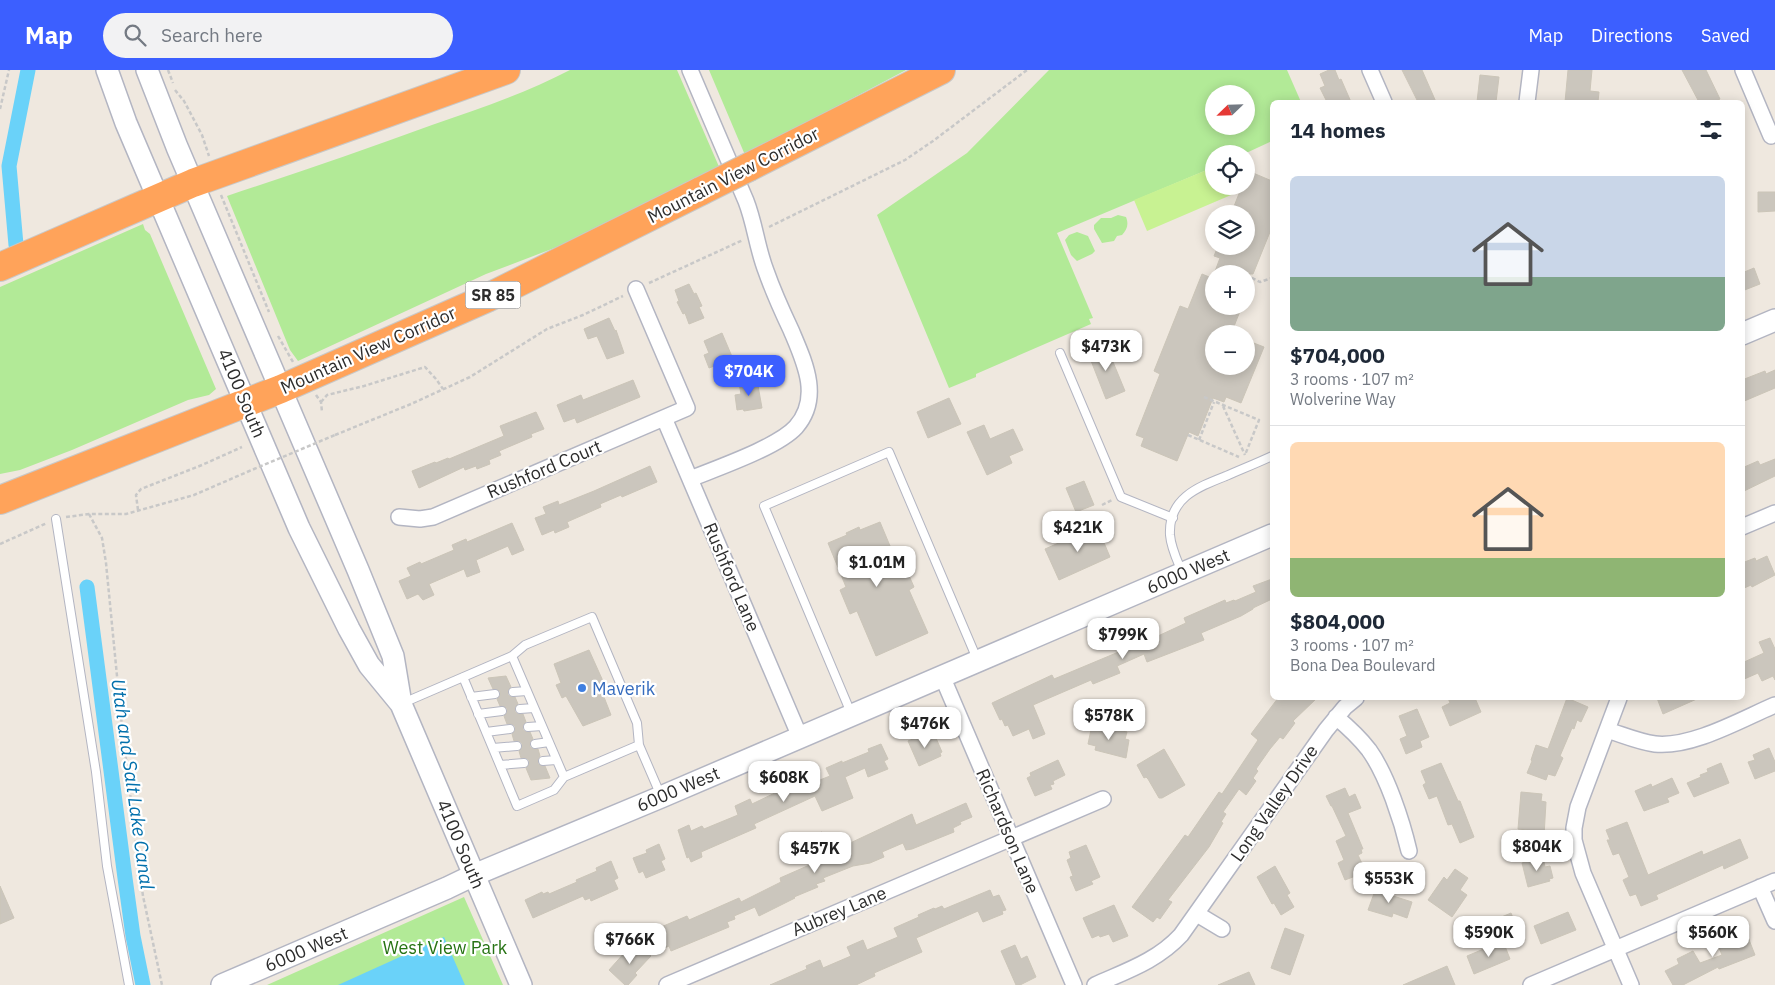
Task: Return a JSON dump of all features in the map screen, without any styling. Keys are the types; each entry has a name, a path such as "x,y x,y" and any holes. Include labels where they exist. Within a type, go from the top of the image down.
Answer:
{"highway":[{"path":"0,267 192,183 506,70"},
{"name":"Mountain View Corridor","path":"0,500 246,404 487,298 941,70"}],"main road":[{"name":"4100 South","path":"107,70 126,123 298,528 369,665 401,704"},
{"name":"4100 South","path":"147,70 192,183 358,570 393,656 401,704 521,985"},
{"path":"1745,333 1775,320"},
{"name":"6000 West","path":"222,985 448,888 474,875 661,797 1270,536"}],"street":[{"path":"690,70 746,201 765,270 803,358 810,386 806,411 796,426 784,437 690,479"},
{"path":"1370,70 1383,100"},
{"path":"1527,100 1531,70"},
{"path":"1743,70 1771,136"},
{"name":"Rushford Court","path":"399,517 420,520 433,516 687,408 636,289"},
{"name":"Rushford Lane","path":"664,418 800,737"},
{"path":"1745,526 1775,513"},
{"name":"Richardson Lane","path":"942,676 1074,985"},
{"name":"Long Valley Drive","path":"1095,985 1162,953 1181,935 1336,717 1354,700"},
{"path":"1618,700 1578,807 1574,828 1576,852 1583,873 1631,985"},
{"path":"1607,730 1650,743 1669,744 1708,734 1775,705"},
{"path":"1336,717 1362,742 1376,762 1401,820 1409,851"},
{"name":"Aubrey Lane","path":"668,985 1103,799"},
{"path":"1531,985 1775,881"},
{"path":"1760,887 1775,922"},
{"path":"1197,914 1222,929"}],"lane":[{"path":"1060,353 1121,497 1173,518"},
{"path":"852,715 764,506 889,452 978,661"},
{"path":"1182,573 1172,544 1171,526 1182,501 1196,488 1270,457"},
{"path":"56,519 96,772 108,866 129,985"},
{"path":"401,704 512,656 525,645 592,617 637,723 639,745 661,797"},
{"path":"512,656 564,777"},
{"path":"463,677 517,806 554,790 564,777 639,745"},
{"path":"513,692 527,691"},
{"path":"471,697 495,694"},
{"path":"520,709 534,708"},
{"path":"478,714 502,711"},
{"path":"528,727 542,726"},
{"path":"486,732 510,729"},
{"path":"535,744 549,742"},
{"path":"493,748 517,746"},
{"path":"542,761 556,760"},
{"path":"500,765 524,763"}],"path":[{"path":"0,109 9,70"},
{"path":"168,70 175,92 184,101 202,135"},
{"path":"766,228 905,160 1027,70"},
{"path":"223,201 270,317"},
{"path":"661,278 746,238"},
{"path":"1255,280 1260,282 1270,279"},
{"path":"0,544 56,519 89,514 126,514 194,495 470,378 546,329 611,302"},
{"path":"278,335 296,366"},
{"path":"322,412 321,401 327,395 425,368 443,389"},
{"path":"1204,397 1259,420 1245,455 1223,405"},
{"path":"1199,440 1214,402"},
{"path":"1188,435 1239,457"},
{"path":"138,510 136,495 141,489 242,447"},
{"path":"1102,505 1113,500"},
{"path":"89,514 102,538 106,563 121,717 137,852 143,896 162,985"}],"green space":[{"path":"570,70 677,70 720,169 586,236 486,274 298,361 290,350 227,196 484,107"},
{"path":"709,70 906,70 745,155"},
{"path":"1049,70 1287,70 1300,100 1270,100 1270,142 1255,149 1255,145 1205,145 1205,171 1057,233 1093,318 1089,319 1091,324 976,374 976,377 949,388 877,215 967,153"},
{"path":"1205,171 1205,195 1231,195 1147,231 1134,200"},
{"path":"1118,215 1126,217 1127,225 1125,231 1122,235 1117,236 1114,241 1102,243 1094,229 1094,225 1101,218 1111,218"},
{"path":"143,224 145,230 150,234 216,389 209,395 188,400 72,450 20,470 0,474 0,287"},
{"path":"1077,232 1088,236 1095,251 1077,261 1071,255 1065,240 1069,235"},
{"name":"West View Park","path":"464,897 503,985 267,985"}],"water":[{"path":"444,937 465,985 338,985"}],"building":[{"path":"1329,70 1335,70 1350,100 1326,100 1320,88 1325,86 1320,74"},
{"path":"1402,70 1422,70 1435,100 1417,100"},
{"path":"1568,70 1592,70 1590,91 1599,92 1598,100 1565,100"},
{"path":"1682,70 1706,70 1720,99 1698,100"},
{"path":"1480,75 1499,77 1496,100 1477,100"},
{"path":"1255,174 1270,180 1270,232 1255,269 1255,265 1217,265 1220,258 1214,256 1255,255 1255,205 1235,205 1238,195 1255,195"},
{"path":"1758,192 1775,192 1775,211 1758,212"},
{"path":"1754,268 1760,284 1745,290 1745,272"},
{"path":"1202,274 1205,275 1205,315 1238,315 1235,325 1205,325 1205,375 1252,375 1241,403 1226,397 1224,402 1213,398 1198,436 1189,432 1177,461 1141,446 1144,438 1136,435 1160,374 1154,371 1180,306 1188,309"},
{"path":"689,284 702,306 699,307 704,318 689,324 685,313 683,314 677,302 679,301 675,290"},
{"path":"609,318 616,330 624,353 607,359 597,336 588,339 584,329"},
{"path":"722,333 733,359 709,368 704,355 709,353 704,341"},
{"path":"1255,344 1264,347 1255,369"},
{"path":"1106,345 1125,391 1106,399 1088,353"},
{"path":"1775,370 1775,388 1745,401 1745,379 1765,371 1766,374"},
{"path":"633,380 640,397 577,423 575,418 564,422 557,405 581,395 583,400"},
{"path":"757,380 762,408 744,411 743,409 737,410 735,395 741,394 739,383"},
{"path":"949,398 961,424 928,438 917,412"},
{"path":"536,412 544,429 531,434 532,437 499,451 501,455 489,460 490,464 477,469 476,466 465,470 464,467 419,488 412,471 449,459 504,436 500,426"},
{"path":"984,425 990,439 1013,429 1023,450 1009,456 1012,463 987,475 967,432"},
{"path":"1775,459 1775,476 1745,491 1745,467 1758,461 1760,465"},
{"path":"650,466 657,482 600,504 601,507 567,522 569,527 555,533 554,530 542,535 535,518 546,514 543,507 558,501 559,505"},
{"path":"1084,481 1094,505 1076,512 1066,488"},
{"path":"880,522 898,565 903,562 914,587 909,590 928,633 876,656 857,611 850,614 840,590 846,587 828,543 847,535 846,533 859,527 860,530"},
{"path":"512,523 524,550 512,555 508,546 476,560 480,572 467,577 464,569 429,584 434,595 423,600 418,594 407,599 399,581 411,576 407,568 454,550 452,545 466,539 467,542"},
{"path":"1097,526 1110,557 1059,580 1045,549"},
{"path":"1767,556 1775,575 1752,587 1751,585 1745,588 1745,562 1755,558 1756,561"},
{"path":"1270,580 1270,600 1241,616 1201,633 1204,640 1147,662 1144,654 1117,666 1120,673 1093,684 1091,680 1033,705 1045,734 1033,739 1029,729 1013,736 1008,725 1005,726 1002,719 1000,720 992,703 1052,675 1054,679 1121,651 1118,643 1137,635 1139,639 1156,632 1158,636 1186,623 1184,618 1225,600 1226,603 1235,601 1256,592 1253,586"},
{"path":"1770,638 1775,649 1775,680 1773,676 1762,681 1758,673 1745,679 1745,662 1764,653 1759,642"},
{"name":"Maverik","path":"589,650 607,690 602,692 611,715 583,726 566,696 562,698 556,685 561,683 554,664"},
{"path":"506,676 511,687 508,690 508,695 515,697 518,704 515,707 515,712 523,714 526,722 523,725 523,730 530,732 533,739 530,742 530,747 538,749 540,756 538,764 545,766 550,778 531,780 526,768 529,765 529,760 521,758 519,751 522,748 522,743 514,741 512,734 515,731 515,726 507,724 504,716 507,713 507,708 500,706 497,699 500,696 500,691 493,689 488,678"},
{"path":"1276,700 1315,700 1293,721 1295,723 1283,739 1280,737 1270,749 1256,769 1258,771 1253,778 1256,781 1246,795 1239,789 1223,812 1226,814 1221,822 1223,823 1209,847 1168,900 1172,902 1160,919 1157,917 1153,922 1132,907 1185,835 1188,837 1219,792 1222,794 1258,740 1251,734"},
{"path":"1449,700 1476,700 1481,712 1450,726 1442,707 1450,703"},
{"path":"1566,700 1572,700 1588,707 1581,722 1577,720 1574,729 1572,728 1560,756 1563,758 1555,776 1548,774 1546,780 1527,773 1536,745 1548,749"},
{"path":"1658,700 1694,700 1663,714"},
{"path":"1417,709 1429,737 1420,741 1422,747 1406,754 1400,739 1407,736 1399,716"},
{"path":"1092,725 1127,732 1125,739 1129,740 1126,758 1095,750 1096,746 1088,744"},
{"path":"925,734 927,738 930,736 931,739 936,738 942,752 940,753 941,756 919,766 908,741"},
{"path":"881,744 888,759 884,761 888,769 868,777 865,768 845,777 853,798 822,811 815,796 754,824 756,828 701,852 702,857 691,862 689,857 687,858 678,830 689,825 691,831 702,826 704,829 738,815 735,806 750,799 752,804 777,792 779,796 830,776 826,768 869,752 868,749"},
{"path":"1769,748 1775,762 1775,771 1755,779 1748,762 1755,760 1753,755"},
{"path":"1164,749 1185,785 1159,798 1137,765"},
{"path":"1058,760 1065,775 1053,781 1054,784 1050,785 1052,789 1035,796 1027,778 1031,776 1030,773"},
{"path":"1441,763 1458,801 1460,801 1474,837 1460,843 1452,824 1448,825 1437,796 1429,799 1423,785 1426,783 1421,771"},
{"path":"1721,763 1729,783 1694,797 1687,783 1701,777 1700,775 1708,772 1707,769"},
{"path":"1672,778 1679,793 1667,798 1669,802 1644,811 1635,791 1651,784 1652,787"},
{"path":"1345,788 1349,797 1355,794 1361,808 1348,813 1363,849 1361,849 1362,853 1358,855 1366,872 1345,880 1338,863 1344,860 1336,841 1346,836 1326,796"},
{"path":"1521,792 1542,794 1541,801 1546,802 1544,836 1527,835 1528,830 1518,829"},
{"path":"966,803 972,817 960,822 961,824 953,828 954,832 912,849 906,850 903,843 882,852 884,857 870,863 853,866 823,878 825,881 816,884 818,887 794,897 759,916 755,907 734,916 735,919 727,922 729,927 671,951 669,946 662,949 654,930 687,916 689,920 739,898 741,902 781,882 780,878 821,860 811,836 822,832 831,852 912,814 916,825"},
{"path":"1627,822 1648,875 1702,851 1703,855 1740,839 1748,858 1724,869 1723,865 1656,895 1658,899 1641,906 1636,894 1630,896 1623,880 1629,877 1619,853 1613,855 1607,840 1610,840 1606,830"},
{"path":"659,844 665,859 661,861 665,870 646,878 643,871 639,873 633,858 647,853 646,850"},
{"path":"1086,845 1100,877 1091,881 1093,884 1076,891 1070,877 1073,876 1067,860 1071,858 1069,852"},
{"path":"1543,857 1545,867 1550,866 1553,878 1549,879 1550,881 1528,887 1522,863"},
{"path":"611,861 618,878 614,880 618,889 591,901 590,898 585,900 583,896 533,918 525,900 542,892 543,894 548,892 549,894 577,882 576,880 597,871 596,868"},
{"path":"1275,866 1290,893 1287,895 1294,907 1281,915 1274,903 1272,904 1257,877"},
{"path":"1455,869 1468,878 1460,890 1467,895 1452,917 1428,900 1444,877 1447,880"},
{"path":"0,886 14,918 0,924"},
{"path":"1376,888 1412,902 1407,918 1393,913 1392,917 1368,910"},
{"path":"990,890 993,897 999,895 1006,910 1002,911 1003,914 983,922 978,911 916,938 922,952 874,973 875,976 856,985 770,985 807,969 806,966 820,960 823,968 851,956 847,947 863,940 867,950 898,937 894,928 919,917 918,915 942,906 944,909"},
{"path":"1114,905 1128,936 1113,942 1109,934 1092,938 1083,918"},
{"path":"1568,912 1576,930 1541,944 1534,926"},
{"path":"1511,913 1519,933 1501,941 1492,921"},
{"path":"1744,927 1755,955 1719,969 1718,967 1683,985 1673,985 1665,971 1679,964 1677,959 1693,951 1700,963 1722,955 1715,938"},
{"path":"1285,928 1304,935 1290,975 1271,968"},
{"path":"1503,941 1510,959 1474,974 1467,956"},
{"path":"639,945 651,956 635,973 637,975 628,985 625,985 609,970 626,951 630,955"},
{"path":"1015,945 1021,959 1027,956 1036,977 1020,985 1016,985 1001,951"},
{"path":"1447,966 1455,985 1403,985"},
{"path":"1249,972 1255,985 1218,985"}],"waterway":[{"name":"Utah and Salt Lake Canal","path":"16,245 9,166 28,70"},
{"name":"Utah and Salt Lake Canal","path":"87,587 133,936 143,985"}],"place":[{"name":"Maverik","path":"582,688"}]}
